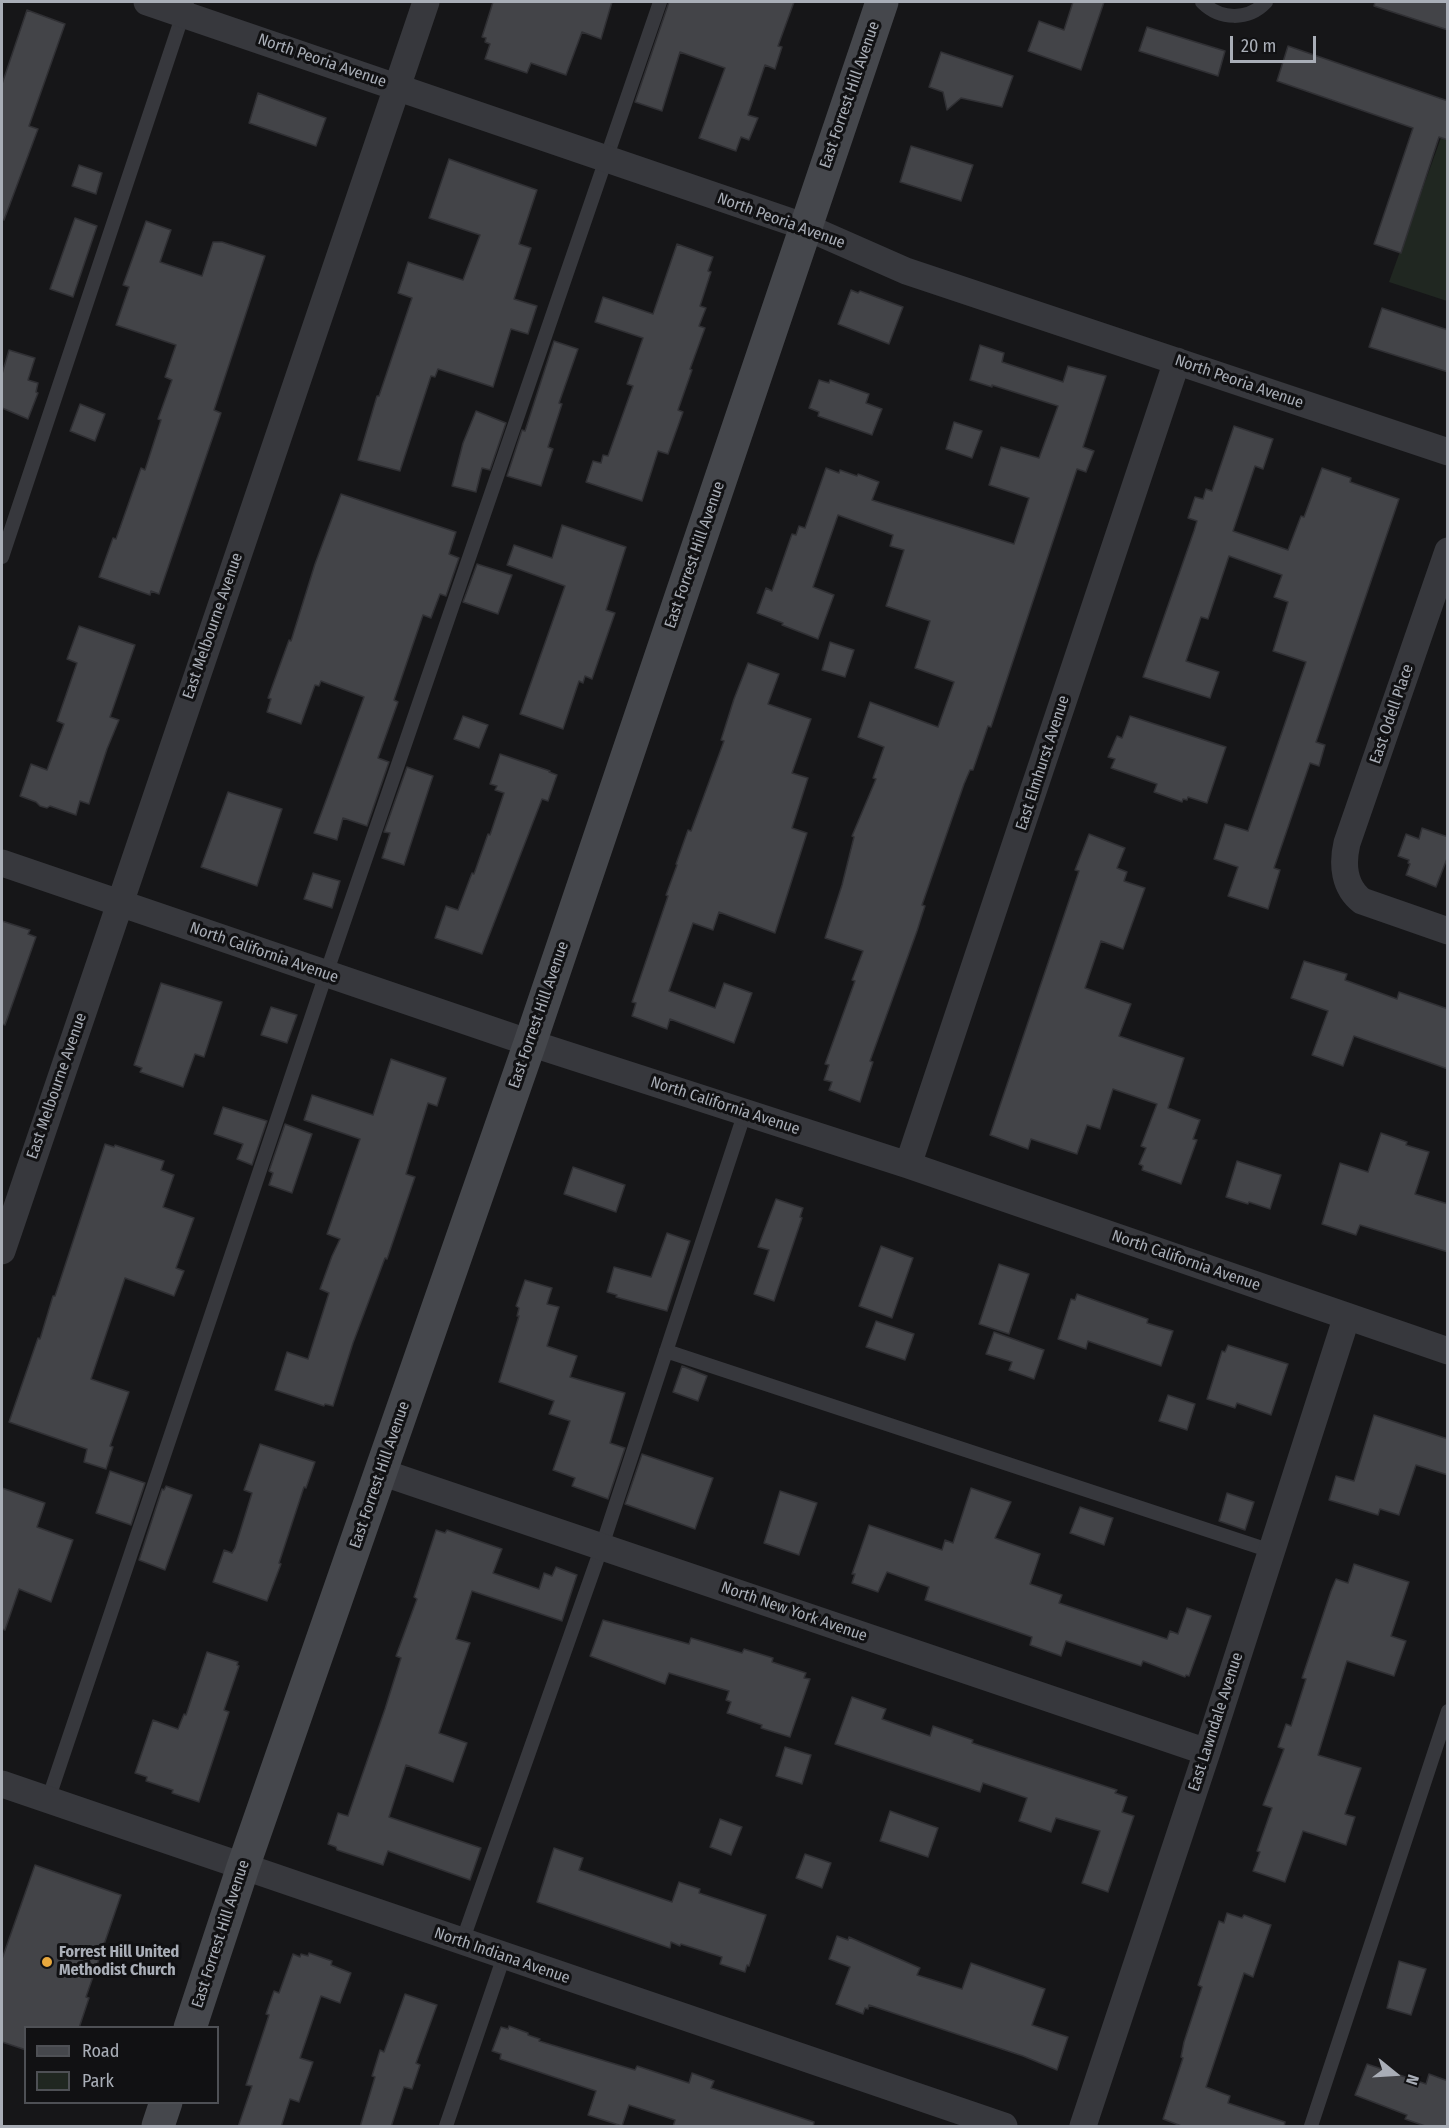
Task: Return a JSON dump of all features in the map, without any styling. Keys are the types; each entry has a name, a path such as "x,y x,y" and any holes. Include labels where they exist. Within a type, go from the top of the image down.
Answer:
{"main road":[{"name":"East Forrest Hill Avenue","path":"191,2026 243,1867 530,1043 882,2"},
{"path":"158,2127 166,2104"}],"street":[{"name":"North Peoria Avenue","path":"147,2 185,8 397,87 806,227 899,269 1448,452"},
{"name":"East Melbourne Avenue","path":"2,1251 118,903 426,2"},
{"name":"East Elmhurst Avenue","path":"908,1166 1177,361"},
{"name":"East Odell Place","path":"1448,551 1347,843 1344,860 1347,878 1354,894 1367,904 1448,931"},
{"name":"North California Avenue","path":"2,863 530,1043 908,1166 1448,1351"},
{"name":"East Lawndale Avenue","path":"1083,2127 1207,1752 1347,1316"},
{"name":"North New York Avenue","path":"381,1472 1207,1752"},
{"name":"North Indiana Avenue","path":"2,1784 1004,2127"}],"lane":[{"path":"48,1800 326,974 660,2"},
{"path":"1202,2 1221,15 1235,16 1249,14 1266,2"},
{"path":"2,557 185,8"},
{"path":"462,1942 602,1546 745,1112"},
{"path":"666,1351 1271,1551"},
{"path":"1311,2127 1448,1711"},
{"path":"446,2127 504,1956"}],"green space":[{"path":"1447,121 1447,301 1389,282"}],"building":[{"path":"493,2 612,2 601,39 582,32 566,75 531,63 527,73 485,59 490,44 485,42 486,38 482,37"},
{"path":"669,2 794,2 778,46 782,47 775,69 765,65 748,115 758,118 749,140 741,137 736,151 699,138 725,68 680,52 662,111 635,102"},
{"path":"1073,2 1104,2 1081,70 1028,51 1039,21 1064,30"},
{"path":"1375,2 1448,2 1448,30 1374,6"},
{"path":"27,10 65,24 29,126 38,129 4,220 2,219 2,84"},
{"path":"1147,27 1225,51 1218,76 1139,51"},
{"path":"1288,46 1448,101 1448,140 1439,137 1401,253 1374,244 1413,128 1277,81"},
{"path":"941,52 1013,76 1002,107 961,98 947,110 943,92 929,87"},
{"path":"258,93 326,118 316,146 249,123"},
{"path":"911,146 973,165 961,201 900,182"},
{"path":"449,159 537,190 519,244 531,248 514,299 537,306 528,334 511,329 493,387 438,369 435,377 431,376 400,471 358,460 377,396 379,396 412,298 398,293 408,262 463,280 480,235 429,218"},
{"path":"79,165 102,173 96,194 72,186"},
{"path":"75,218 97,226 73,297 50,289"},
{"path":"146,221 171,230 160,262 202,276 213,242 222,242 265,256 214,410 221,413 159,594 151,591 150,595 99,577 113,538 116,539 141,468 145,470 161,420 158,419 172,380 165,377 176,345 116,325 129,287 123,285"},
{"path":"677,244 713,257 708,271 711,272 700,306 706,308 699,326 705,328 690,369 692,370 678,410 683,412 668,454 658,451 642,501 586,482 593,461 601,463 603,455 608,456 633,386 627,384 643,338 595,322 603,297 653,314"},
{"path":"851,290 858,293 860,291 903,307 889,344 838,324"},
{"path":"1382,308 1448,330 1448,372 1369,347"},
{"path":"554,341 578,349 559,403 562,404 548,447 553,449 541,486 507,476 522,430 525,431"},
{"path":"980,345 1004,353 1002,362 1063,382 1068,366 1106,376 1083,447 1094,451 1086,472 1077,469 991,727 988,726 973,770 970,770 964,784 922,905 925,906 870,1061 873,1062 860,1102 829,1090 832,1082 824,1080 829,1065 825,1064 855,981 852,980 863,951 825,938 842,885 854,837 852,836 876,779 873,778 884,747 858,737 870,702 938,727 954,682 915,668 930,621 886,606 904,550 890,546 893,535 838,515 813,587 834,595 818,639 757,613 766,588 772,591 792,534 796,535 799,526 805,528 826,468 839,473 840,470 857,476 858,474 879,482 872,500 1014,544 1029,498 989,485 1001,447 1039,458 1058,406 970,380"},
{"path":"9,350 35,358 28,380 38,383 36,392 38,393 28,419 2,408 2,374"},
{"path":"819,380 829,383 830,380 869,394 866,403 882,409 872,435 818,416 819,412 809,408"},
{"path":"80,404 105,414 95,441 70,431"},
{"path":"476,411 506,423 490,470 482,468 476,492 452,486 463,443"},
{"path":"954,422 982,431 972,458 946,449"},
{"path":"1234,426 1273,439 1263,469 1255,466 1233,531 1288,550 1301,516 1304,517 1322,468 1351,478 1350,482 1399,499 1316,742 1325,745 1319,766 1310,763 1274,868 1280,870 1268,909 1228,896 1238,867 1214,859 1225,824 1248,831 1306,662 1273,651 1288,602 1274,597 1282,575 1229,556 1208,619 1201,617 1186,661 1219,672 1210,698 1143,677 1197,521 1188,518 1195,497 1203,499 1206,489 1212,491"},
{"path":"341,494 456,532 449,554 459,558 446,596 440,594 431,618 423,615 394,700 398,702 378,758 389,762 367,826 343,818 337,840 314,833 364,697 321,681 319,686 315,685 301,724 267,712 271,699 268,698 289,640 291,641 315,564"},
{"path":"562,525 626,547 606,610 615,613 592,679 585,676 583,683 579,681 563,729 520,714 565,586 507,565 514,545 552,558"},
{"path":"477,564 512,575 498,614 463,602"},
{"path":"79,626 135,645 110,717 119,720 89,804 80,801 76,815 50,806 47,808 40,806 20,796 31,764 47,770 64,724 57,721 77,663 67,659"},
{"path":"830,642 854,650 845,677 822,670"},
{"path":"748,663 779,674 768,704 811,719 792,773 808,778 792,828 807,833 775,933 719,912 713,930 693,923 669,991 715,1008 724,983 752,993 734,1043 670,1019 667,1029 632,1016 636,1003 632,1002 668,896 666,895 676,864 688,830 691,831 724,741 721,740"},
{"path":"463,716 488,725 479,748 454,739"},
{"path":"1130,716 1226,747 1207,803 1188,797 1182,802 1154,792 1157,784 1111,768 1115,759 1108,757 1117,736 1122,738"},
{"path":"500,754 557,775 548,801 542,799 482,954 435,938 446,906 458,910 488,834 490,835 504,793 495,790 497,786 490,784"},
{"path":"407,767 433,776 404,865 382,858 390,833 384,832"},
{"path":"228,792 282,809 257,886 201,867"},
{"path":"1422,828 1448,837 1448,856 1436,887 1406,875 1409,860 1398,856 1406,834 1419,839"},
{"path":"1089,834 1125,848 1117,868 1127,872 1124,881 1145,888 1123,949 1101,941 1085,988 1131,1004 1119,1036 1184,1058 1168,1108 1200,1120 1193,1139 1197,1140 1181,1184 1142,1170 1143,1166 1139,1164 1146,1148 1141,1146 1157,1104 1113,1089 1100,1129 1087,1125 1077,1154 1031,1139 1028,1149 990,1135 1079,871 1075,870"},
{"path":"313,873 340,881 332,908 304,899"},
{"path":"2,921 30,930 28,934 36,937 5,1025 2,1024"},
{"path":"1304,961 1347,974 1345,980 1397,999 1399,992 1448,1009 1448,1069 1354,1036 1343,1066 1312,1055 1328,1011 1291,998"},
{"path":"161,983 222,1002 204,1057 195,1054 183,1087 140,1072 142,1068 134,1065"},
{"path":"271,1007 297,1015 287,1043 261,1035"},
{"path":"391,1059 446,1078 437,1106 428,1103 406,1174 415,1177 387,1259 385,1258 353,1343 333,1406 325,1404 324,1406 275,1390 287,1352 308,1359 329,1293 320,1289 340,1239 327,1234 360,1139 304,1120 312,1095 373,1115"},
{"path":"223,1107 267,1121 252,1165 237,1159 243,1144 214,1134"},
{"path":"285,1124 312,1134 292,1193 269,1185 273,1173 269,1171"},
{"path":"1381,1133 1407,1142 1406,1145 1429,1152 1415,1194 1448,1204 1448,1252 1360,1225 1356,1235 1322,1224 1340,1163 1368,1172"},
{"path":"105,1144 114,1147 115,1145 164,1161 161,1170 174,1175 163,1207 194,1218 176,1268 184,1271 174,1296 125,1278 91,1379 129,1392 110,1446 113,1447 106,1469 84,1462 87,1449 9,1422 38,1338 40,1339 53,1296 55,1296"},
{"path":"1237,1161 1281,1175 1270,1209 1226,1197"},
{"path":"573,1167 625,1185 616,1212 564,1194"},
{"path":"776,1199 803,1208 800,1217 802,1218 774,1301 754,1294 769,1250 758,1247"},
{"path":"667,1233 690,1241 667,1311 616,1297 617,1295 607,1292 614,1267 651,1277"},
{"path":"881,1246 913,1258 892,1318 859,1306"},
{"path":"999,1264 1029,1274 1009,1334 979,1324"},
{"path":"525,1280 552,1288 547,1304 559,1307 547,1346 577,1356 570,1377 625,1393 610,1443 625,1448 608,1499 572,1486 575,1478 553,1470 570,1421 549,1414 554,1401 499,1382 519,1316 517,1316 519,1308 516,1306"},
{"path":"1077,1294 1148,1319 1147,1323 1173,1331 1161,1366 1088,1341 1086,1349 1058,1339 1071,1299 1075,1300"},
{"path":"876,1321 914,1334 905,1360 866,1347"},
{"path":"994,1332 1044,1350 1034,1379 1009,1370 1012,1362 986,1354"},
{"path":"1228,1345 1288,1364 1271,1415 1237,1403 1235,1408 1207,1399 1222,1351 1225,1352"},
{"path":"682,1366 707,1376 698,1401 673,1392"},
{"path":"1168,1395 1195,1404 1187,1430 1159,1421"},
{"path":"1374,1415 1448,1439 1448,1475 1416,1465 1399,1515 1380,1509 1378,1515 1329,1500 1336,1476 1354,1481"},
{"path":"260,1444 315,1462 306,1488 304,1487 279,1563 281,1564 267,1601 213,1582 224,1550 232,1553 235,1548 252,1493 244,1490"},
{"path":"642,1454 713,1478 695,1529 625,1504"},
{"path":"110,1471 145,1483 131,1525 96,1513"},
{"path":"166,1486 192,1495 165,1570 139,1560 162,1489 164,1490"},
{"path":"2,1488 45,1503 37,1527 73,1540 51,1602 19,1589 5,1630 2,1629"},
{"path":"971,1488 1011,1502 995,1538 1040,1554 1030,1584 1062,1595 1059,1603 1167,1639 1170,1631 1178,1634 1187,1608 1211,1616 1189,1676 1185,1677 1143,1661 1141,1666 1066,1641 1061,1656 1030,1645 1032,1637 925,1600 929,1587 887,1572 878,1592 852,1583 855,1574 852,1574 869,1525 942,1550 945,1540 953,1543"},
{"path":"780,1491 817,1503 799,1555 764,1543"},
{"path":"1227,1493 1254,1502 1245,1530 1219,1521"},
{"path":"1080,1507 1113,1518 1104,1545 1070,1533"},
{"path":"436,1530 445,1533 447,1530 502,1549 493,1573 539,1589 544,1573 552,1576 556,1567 577,1575 562,1621 472,1591 456,1639 470,1643 439,1733 467,1743 453,1782 406,1765 389,1817 481,1848 470,1880 388,1851 383,1865 337,1850 336,1847 328,1844 338,1813 348,1816 385,1709 401,1658 396,1656 417,1599 414,1597"},
{"path":"1354,1564 1409,1582 1391,1636 1406,1641 1394,1676 1347,1661 1318,1755 1361,1768 1345,1814 1355,1817 1346,1845 1303,1831 1285,1882 1253,1871 1260,1852 1257,1851 1272,1808 1263,1805 1284,1749 1278,1747 1286,1724 1291,1726 1306,1679 1302,1678 1331,1591 1336,1579 1348,1583"},
{"path":"603,1620 689,1644 691,1638 742,1653 744,1649 773,1658 772,1662 806,1673 804,1678 810,1679 790,1737 761,1728 762,1725 727,1713 731,1702 726,1700 729,1691 669,1673 665,1684 590,1656"},
{"path":"207,1652 238,1662 239,1666 224,1710 229,1712 199,1802 172,1793 173,1790 146,1781 147,1777 135,1773 153,1720 178,1729 184,1714 186,1715"},
{"path":"852,1697 886,1709 882,1719 930,1736 933,1726 973,1740 972,1743 1117,1790 1115,1793 1127,1797 1122,1812 1134,1816 1108,1892 1082,1883 1100,1831 1056,1818 1051,1832 1019,1821 1027,1798 983,1783 980,1792 835,1744"},
{"path":"785,1747 811,1755 802,1784 776,1776"},
{"path":"890,1811 938,1828 928,1857 880,1841"},
{"path":"720,1819 742,1827 731,1855 710,1847"},
{"path":"554,1848 583,1858 579,1870 672,1902 679,1882 700,1889 699,1893 766,1915 749,1966 747,1965 745,1972 720,1964 722,1957 671,1942 670,1948 537,1902"},
{"path":"805,1854 831,1863 822,1888 796,1878"},
{"path":"35,1865 121,1895 86,1997 89,1998 80,2026 24,2026 24,2049 2,2042 2,1959"},
{"path":"1227,1913 1242,1918 1244,1915 1271,1925 1253,1977 1244,1973 1206,2087 1230,2096 1228,2103 1285,2122 1284,2127 1184,2127 1163,2119 1183,2058 1181,2057 1184,2042 1202,1987 1198,1985 1219,1921 1224,1923"},
{"path":"837,1936 848,1940 849,1937 920,1968 917,1975 962,1989 971,1963 1045,1989 1032,2025 1068,2037 1057,2070 1023,2056 869,2005 863,2014 836,2004 850,1967 829,1959"},
{"path":"309,1953 332,1961 331,1965 351,1973 340,2003 321,1996 300,2058 313,2062 299,2102 290,2099 281,2127 238,2127 252,2086 246,2085 269,2015 266,2014 274,1991 279,1993 293,1954 300,1957 301,1954 308,1956"},
{"path":"1399,1961 1426,1969 1411,2015 1387,2008"},
{"path":"405,1994 437,2005 416,2063 420,2065 412,2089 404,2087 391,2127 360,2127 375,2077 372,2076 380,2050 384,2052"},
{"path":"509,2026 540,2039 539,2041 635,2070 637,2066 689,2083 692,2073 714,2081 711,2088 814,2122 813,2127 673,2127 675,2120 629,2105 622,2126 588,2115 596,2091 500,2059 501,2054 492,2051 501,2027 508,2029"},
{"path":"1367,2064 1426,2084 1429,2074 1448,2081 1448,2127 1428,2127 1405,2119 1407,2115 1355,2095"}],"place":[{"name":"Forrest Hill United Methodist Church","path":"47,1962"}]}
